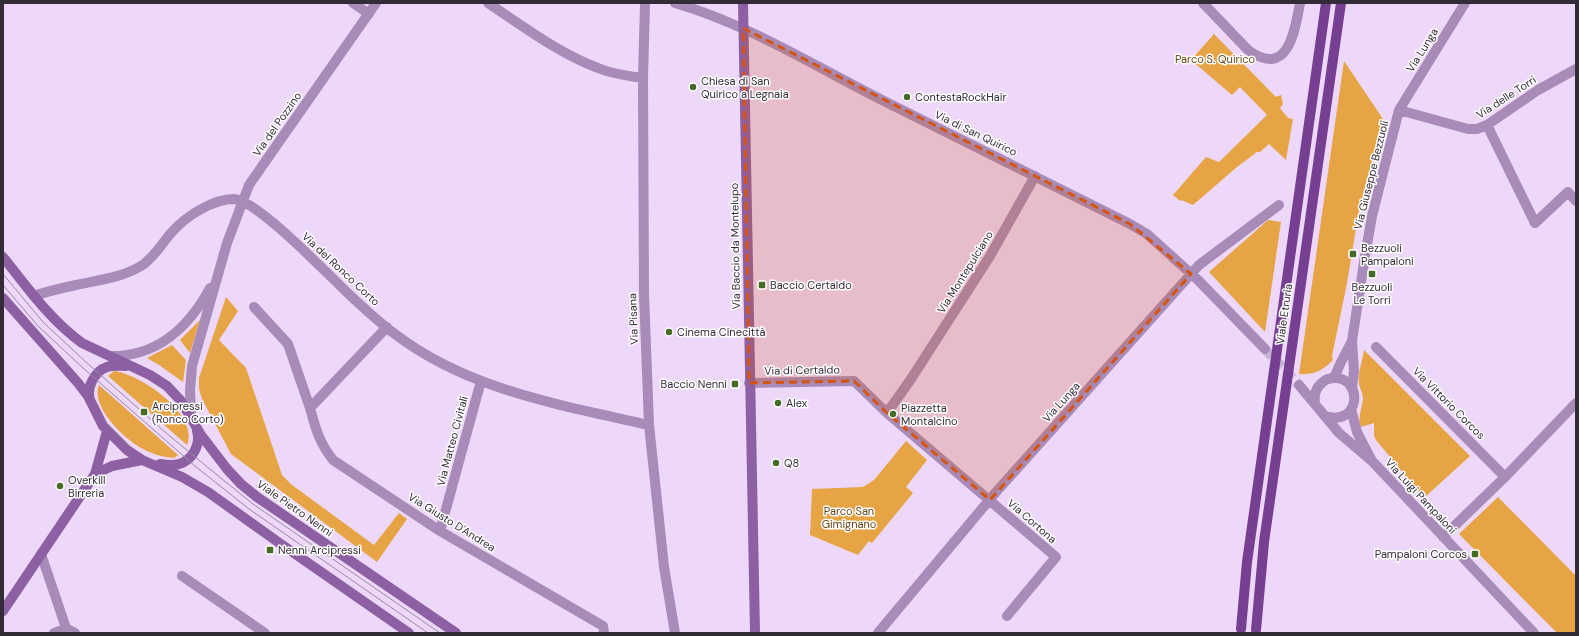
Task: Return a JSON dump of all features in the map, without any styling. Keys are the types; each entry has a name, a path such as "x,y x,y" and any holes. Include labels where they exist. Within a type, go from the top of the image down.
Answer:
{"main road":[{"name":"Via Baccio da Montelupo","path":"743,3 749,383 755,633"},
{"name":"Viale Etruria","path":"1241,629 1247,562 1326,3"},
{"name":"Viale Etruria","path":"1256,630 1264,542 1341,3"},
{"name":"Viale Pietro Nenni","path":"3,257 34,296 75,338 82,343 150,375 167,386 181,401 227,469 241,484 257,497 456,633"},
{"name":"Viale Pietro Nenni","path":"3,299 78,383 90,400 97,416 107,431 127,450 142,460 154,464 208,492 409,633"},
{"name":"Viale Pietro Nenni","path":"90,400 90,384 101,370 110,366 130,366"},
{"name":"Viale Pietro Nenni","path":"154,464 177,465 187,460 193,454 199,438 194,422"},
{"path":"4,607 95,474 107,431"},
{"path":"95,474 112,466 142,460"}],"street":[{"path":"353,3 369,14"},
{"name":"Via del Pozzino","path":"194,422 190,390 191,371 219,270 242,200 249,185 376,3"},
{"path":"488,3 564,52 590,65 611,72 643,78"},
{"name":"Via Pisana","path":"644,3 644,294 649,425 664,567 675,633"},
{"name":"Via di San Quirico","path":"675,3 743,28 885,102 1139,229 1191,274"},
{"path":"1203,3 1248,50 1256,55 1271,59 1277,57 1288,48 1296,25 1300,3"},
{"name":"Via Lunga","path":"1399,110 1465,3"},
{"name":"Via delle Torri","path":"1399,110 1468,129 1477,129 1487,126 1538,90 1566,73 1576,69"},
{"name":"Via Giuseppe Bezzuoli","path":"1352,388 1354,370 1352,341 1370,225 1399,110"},
{"path":"1487,126 1535,223 1568,192 1576,201"},
{"name":"Via Montepulciano","path":"887,413 911,379 990,256 1035,176"},
{"path":"34,296 125,274 136,269 148,260 173,230 196,213 209,206 226,200 242,200"},
{"name":"Via del Ronco Corto","path":"242,200 258,211 303,249 354,299 387,327 408,344 440,363 500,389 544,401 649,425"},
{"name":"Via Lunga","path":"878,633 990,500 1199,265 1279,205"},
{"name":"Via del Pozzino","path":"110,356 126,355 141,351 157,346 168,339 189,321 196,312 219,270"},
{"path":"1191,274 1210,291 1265,349"},
{"name":"Via Giusto D'Andrea","path":"254,307 288,344 310,408 317,434 323,447 333,460 440,531 603,626 604,633"},
{"path":"310,408 387,327"},
{"name":"Via Giuseppe Bezzuoli","path":"1334,378 1352,341"},
{"name":"Via Vittorio Corcos","path":"1376,348 1505,476"},
{"path":"1315,404 1314,396 1318,387 1326,380 1334,378 1342,379 1352,388"},
{"name":"Via Matteo Civitali","path":"440,531 481,381"},
{"name":"Via di Certaldo","path":"749,383 854,381 887,413"},
{"name":"Via Luigi Pampaloni","path":"1318,387 1298,385 1341,436 1373,462 1534,633"},
{"name":"Via Luigi Pampaloni","path":"1352,388 1354,398 1351,409 1357,432 1373,462"},
{"path":"1443,537 1576,403"},
{"path":"1325,416 1339,418 1351,409"},
{"path":"887,413 990,500"},
{"name":"Via Cortona","path":"990,500 1056,557 1007,616"},
{"path":"41,554 71,631 54,633"},
{"path":"182,576 265,633"}],"highlighted area":[{"path":"743,28 1130,224 1191,274 990,500 887,413 854,381 749,383"}],"green space":[{"name":"Parco S. Quirico","path":"1214,34 1276,97 1281,95 1283,104 1280,108 1288,118 1293,119 1286,160 1269,144 1260,152 1257,152 1237,167 1193,205 1181,200 1180,201 1173,195 1206,157 1219,162 1267,115 1240,87 1232,95 1191,60"},
{"path":"1344,61 1383,119 1359,210 1347,283 1332,356 1333,360 1318,372 1299,374"},
{"path":"1268,220 1281,222 1265,332 1209,272"},
{"path":"226,297 238,311 219,340 246,368 282,475 292,485 374,545 399,513 407,519 377,562 231,454 202,399 199,389 199,378"},
{"path":"200,320 190,353 180,340"},
{"path":"172,345 186,360 183,382 147,358"},
{"path":"1364,350 1470,456 1424,498 1376,440 1374,436 1374,423 1361,427 1360,416 1363,395 1359,386 1359,372"},
{"path":"114,371 125,374 152,388 176,409 185,421 189,433 187,445 108,376"},
{"path":"99,385 178,455 174,458 153,454 134,444 118,430 110,421 99,402"},
{"name":"Parco San Gimignano","path":"906,441 927,460 906,487 913,493 872,543 869,541 858,555 810,535 812,489 863,487 874,480"},
{"path":"1498,497 1576,576 1576,633 1557,633 1459,534"}],"tunnel":[{"path":"1265,349 1299,385"}],"tram line":[{"path":"3,274 43,322 165,432 222,479 253,504 440,633"},
{"path":"3,285 38,326 83,368 195,466 249,509 428,633"}],"place":[{"name":"Chiesa di San Quirico a Legnaia","path":"693,87"},
{"name":"ContestaRockHair","path":"907,97"},
{"name":"Bezzuoli Pampaloni","path":"1353,254"},
{"name":"Bezzuoli Le Torri","path":"1372,274"},
{"name":"Baccio Certaldo","path":"762,285"},
{"name":"Cinema Cinecittà","path":"669,332"},
{"name":"Baccio Nenni","path":"735,384"},
{"name":"Alex","path":"778,403"},
{"name":"Arcipressi (Ronco Corto)","path":"144,412"},
{"name":"Piazzetta Montalcino","path":"893,414"},
{"name":"Q8","path":"776,463"},
{"name":"Overkill Birreria","path":"60,486"},
{"name":"Nenni Arcipressi","path":"270,550"},
{"name":"Pampaloni Corcos","path":"1475,554"}]}
